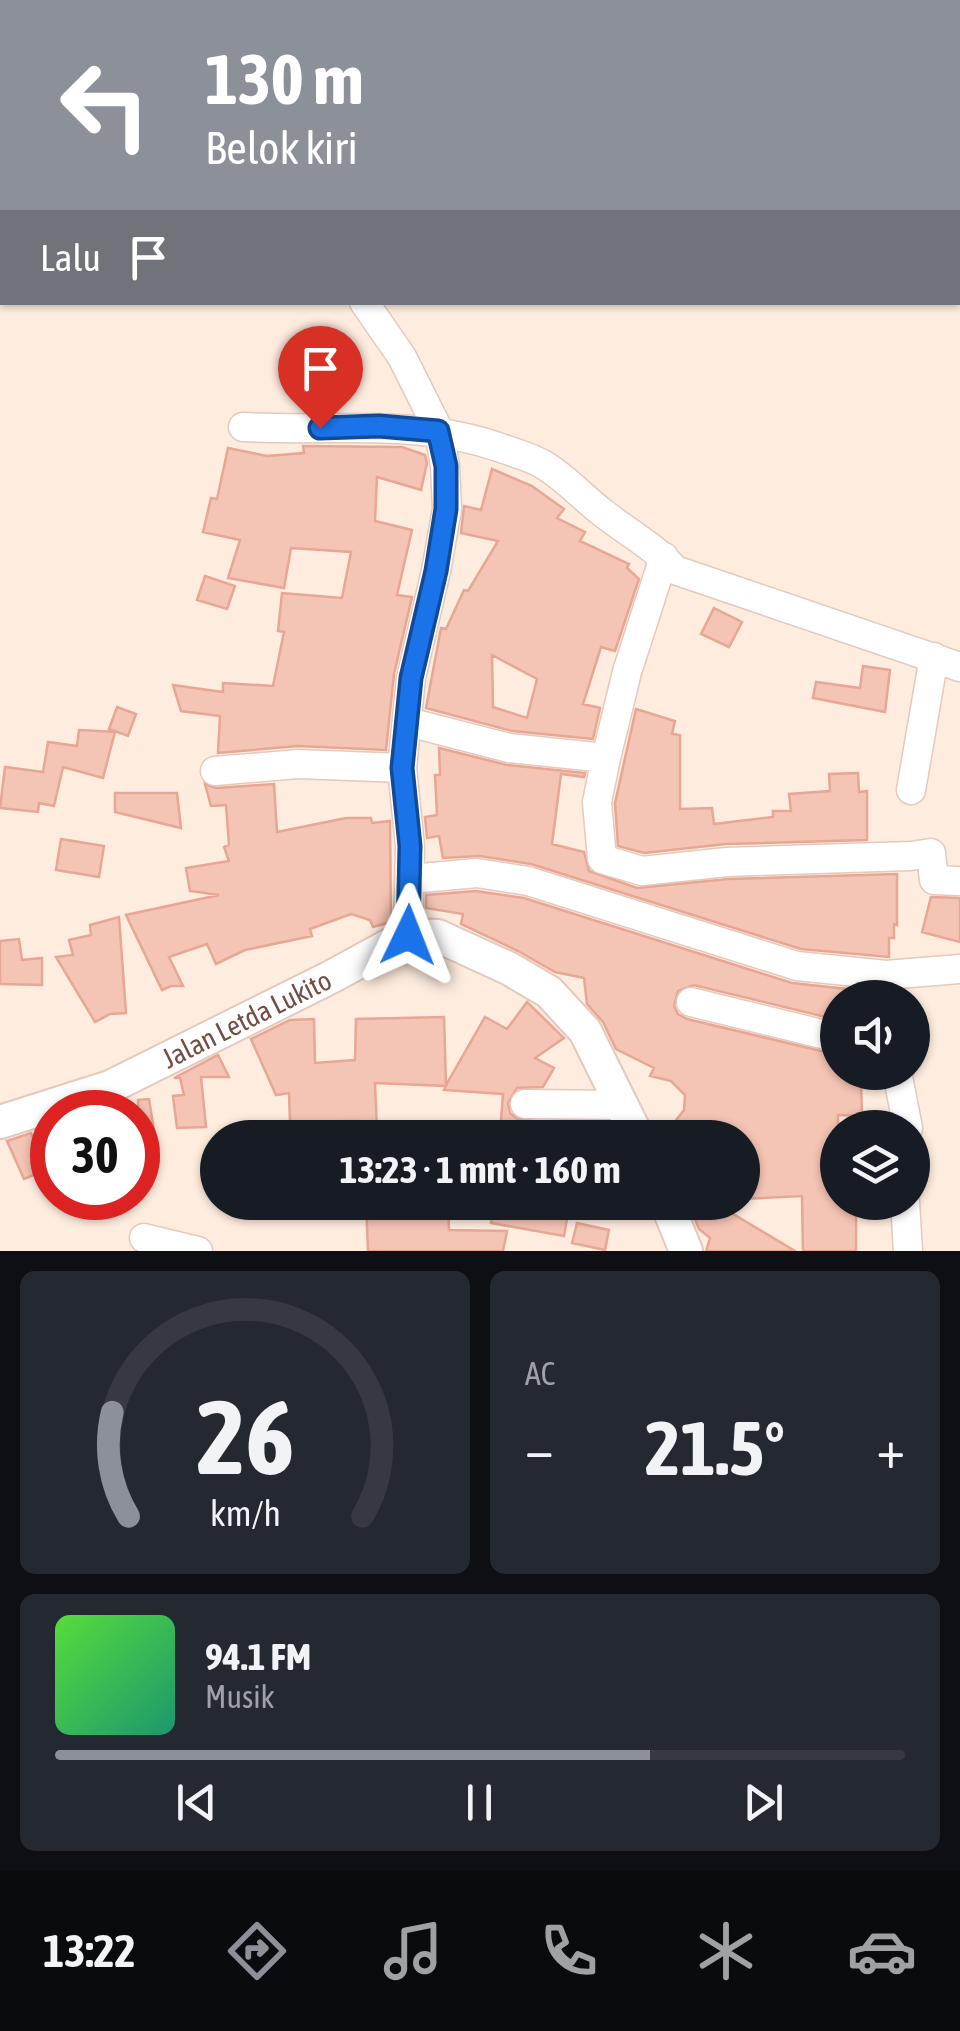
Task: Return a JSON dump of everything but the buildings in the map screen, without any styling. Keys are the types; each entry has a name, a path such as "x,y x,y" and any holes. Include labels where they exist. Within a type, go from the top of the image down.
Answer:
{"street":[{"path":"366,305 402,356 438,431 446,466 446,509 411,678 402,768 410,880 408,935 438,936 549,992 585,1032 630,1120"},
{"path":"243,427 290,430 379,426 438,431 480,441 540,462 577,487 599,510 664,557 675,570 947,662 911,790"},
{"path":"664,557 627,672 596,802 602,859 642,871 728,862 912,856 931,852 934,880 960,882"},
{"path":"408,722 509,748 606,758"},
{"path":"215,771 298,764 402,768"},
{"path":"410,880 477,873 528,881 794,966 859,980"},
{"name":"Jalan Letda Lukito","path":"0,1122 110,1087 331,978 408,935"},
{"path":"913,980 960,969"},
{"path":"691,1002 820,1034"},
{"path":"525,1104 623,1105"},
{"path":"673,1220 686,1251"},
{"path":"906,1220 908,1251"},
{"path":"144,1238 198,1251"}],"route":[{"path":"320,428 379,426 438,431 446,466 446,509 411,678 402,768 410,846 408,935"}]}
